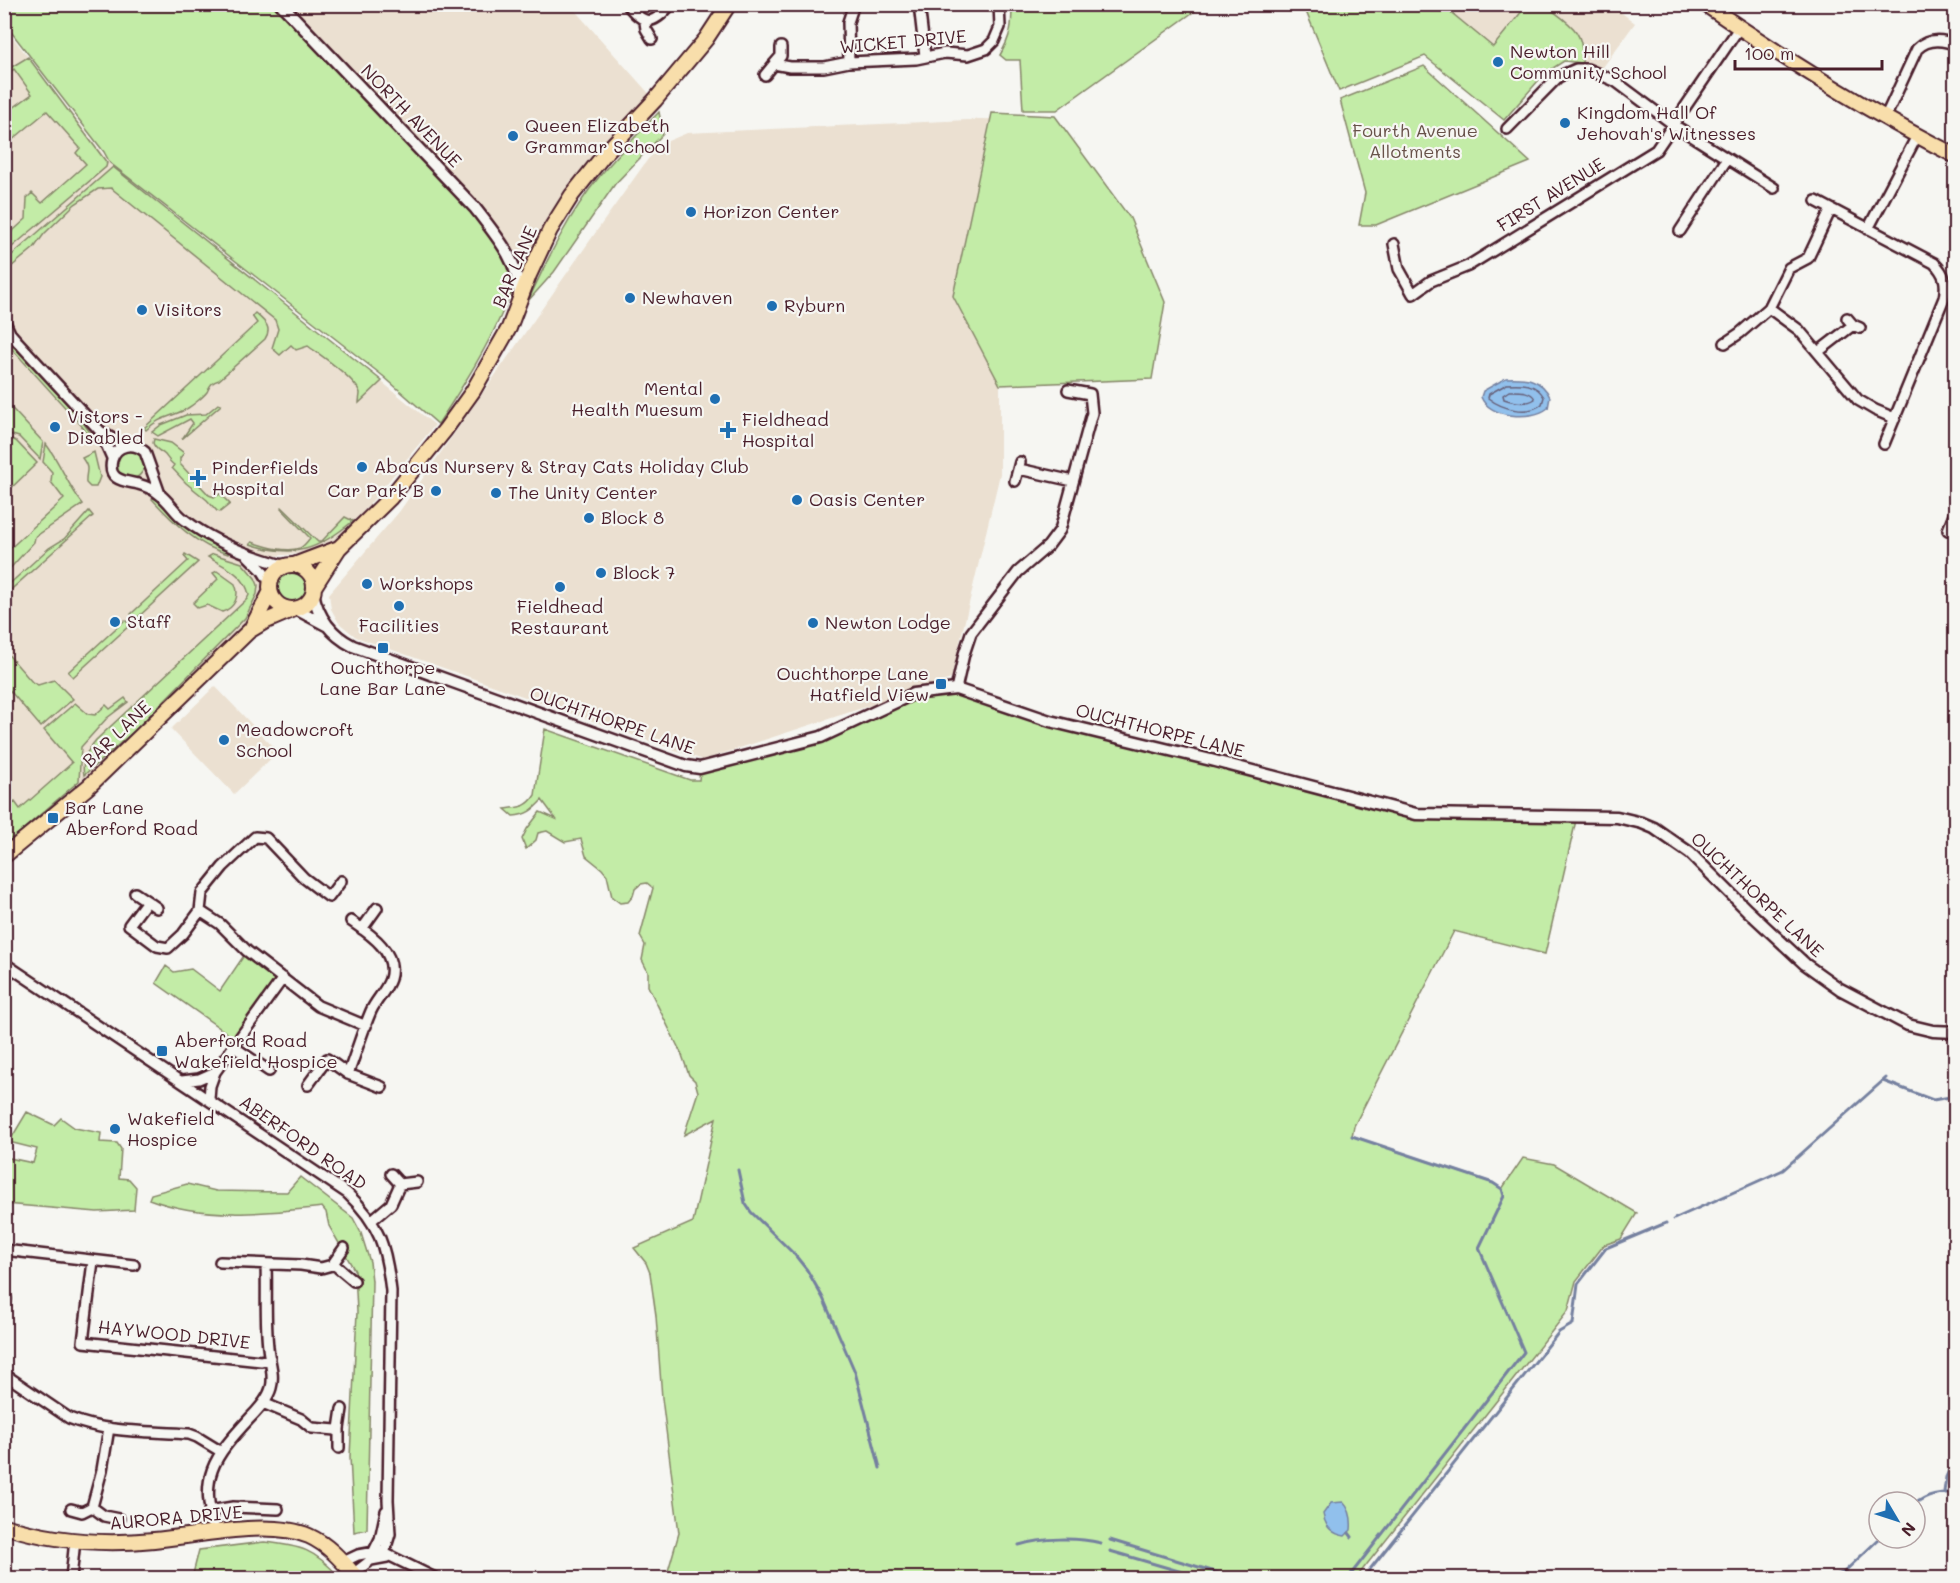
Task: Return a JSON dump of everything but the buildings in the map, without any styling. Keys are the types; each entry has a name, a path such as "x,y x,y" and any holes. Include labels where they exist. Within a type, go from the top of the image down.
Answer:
{"main road":[{"name":"BAR LANE","path":"314,590 339,548 390,498 473,391 509,328 535,261 550,230 572,195 607,151 655,100 706,39 729,4"},
{"path":"1705,4 1811,74 1885,118 1956,156"},
{"name":"BAR LANE","path":"290,565 339,548"},
{"path":"290,565 302,567 309,573 314,590 309,601 294,609 278,604 270,588 275,573 290,565"},
{"name":"BAR LANE","path":"249,631 270,588"},
{"name":"BAR LANE","path":"4,856 88,787 249,631 294,609"},
{"name":"AURORA DRIVE","path":"4,1526 24,1532 109,1543 152,1541 258,1529 297,1532 324,1544 343,1562"},
{"path":"343,1562 355,1576"}],"street":[{"name":"NORTH AVENUE","path":"281,4 476,208 508,257 518,277 518,302"},
{"path":"627,4 639,19 645,22 652,20 671,4"},
{"path":"849,62 848,22 854,4"},
{"path":"919,4 925,56"},
{"name":"WICKET DRIVE","path":"774,64 790,67 824,67 849,62 915,59 945,53 968,55 986,49 994,41 1000,27 999,4"},
{"path":"645,22 652,39"},
{"name":"FIRST AVENUE","path":"1394,244 1399,269 1413,294 1431,281 1468,266 1656,150 1739,28"},
{"path":"1885,118 1922,44 1943,40 1956,45"},
{"path":"765,75 781,56 781,47"},
{"path":"1507,129 1558,77 1576,69 1587,69 1615,81 1674,125 1774,188"},
{"path":"1868,229 1917,136"},
{"path":"1680,231 1727,159"},
{"path":"1816,201 1934,263 1944,274 1946,280 1944,298 1884,444"},
{"path":"1725,343 1768,308 1789,268 1808,258 1831,209"},
{"path":"508,257 522,263 535,261"},
{"path":"1768,308 1799,330 1858,400 1875,411 1894,418"},
{"path":"4,320 7,332 100,431 124,446 141,448 148,456 149,467 160,494 183,519 207,535 246,554 290,565"},
{"path":"1818,352 1853,324"},
{"path":"956,689 971,633 1018,572 1055,538 1060,530 1092,413 1090,394 1068,390"},
{"path":"100,431 112,458 112,470 117,478 160,494"},
{"path":"112,458 124,446"},
{"path":"1016,480 1019,466 1073,481"},
{"path":"135,483 145,477 149,467"},
{"path":"1948,530 1956,510"},
{"path":"246,554 262,570 270,588"},
{"name":"OUCHTHORPE LANE","path":"314,590 315,602 326,625 338,638 353,646 686,766 700,768 821,736 913,694 956,689 1050,721 1211,760 1416,814 1495,817 1598,816 1617,817 1642,823 1664,833 1690,853 1805,964 1840,989 1908,1025 1933,1031 1956,1032"},
{"name":"OUCHTHORPE LANE","path":"294,609 326,625"},
{"path":"147,901 129,925 157,945 168,948 183,934 200,911 202,893 223,867 255,837 266,838 304,878 329,897 341,881"},
{"path":"135,893 157,908"},
{"path":"362,929 376,908"},
{"path":"200,911 220,924 247,951 318,1006 366,1026"},
{"path":"348,1074 371,1010 390,979 391,962 374,936 351,921"},
{"name":"ABERFORD ROAD","path":"4,963 347,1193 372,1220 384,1244 391,1291 388,1500"},
{"path":"209,1099 210,1086 215,1072 283,978"},
{"path":"234,1047 269,1071"},
{"path":"308,1085 327,1059 348,1074 382,1087"},
{"path":"250,1073 257,1063"},
{"path":"182,1081 199,1079 215,1072"},
{"path":"391,1174 400,1184"},
{"path":"400,1184 417,1182"},
{"path":"372,1220 391,1204 400,1184"},
{"path":"332,1265 344,1248"},
{"path":"4,1250 134,1265"},
{"name":"HAYWOOD DRIVE","path":"93,1261 83,1342 261,1361 270,1358"},
{"path":"220,1262 301,1265 321,1268 332,1265 354,1281"},
{"path":"216,1533 209,1511 210,1477 220,1451 263,1403 272,1382 268,1347 266,1264"},
{"path":"4,1374 69,1418 79,1422 109,1428 189,1434 220,1451"},
{"path":"263,1403 301,1419 312,1428 339,1429"},
{"path":"339,1448 342,1409"},
{"path":"71,1509 82,1512 92,1507 102,1470 109,1428"},
{"path":"374,1551 380,1539 388,1500"},
{"path":"388,1500 390,1534 388,1556"},
{"path":"92,1507 104,1516 118,1519"},
{"path":"209,1511 234,1507 278,1509"},
{"path":"71,1578 75,1540"},
{"path":"343,1562 374,1551 435,1578"},
{"path":"355,1576 371,1560 388,1556"}],"shaded area":[{"name":"Newton Hill Community School","path":"1314,4 1610,4 1635,23 1601,70 1582,63 1564,61 1545,73 1504,120 1425,56 1339,91 1305,9"},
{"name":"Queen Elizabeth Grammar School","path":"288,5 570,5 653,98 602,144 547,220 533,252 523,255 511,252 480,205"},
{"name":"Pinderfields Hospital","path":"4,26 113,167 435,425 348,530 324,547 308,553 273,556 261,581 262,590 257,609 252,616 144,728 5,845"},
{"name":"Fieldhead Hospital","path":"990,119 953,296 1000,385 1000,474 951,679 703,760 356,637 339,623 331,609 329,594 399,512 648,159 668,141 687,133"},
{"name":"Meadowcroft School","path":"215,686 278,752 234,794 171,729"}],"green space":[{"path":"1012,4 1203,5 1057,110 1023,110 1020,60 1006,60 1000,55 1010,31"},
{"name":"Newton Hill Community School","path":"1314,4 1442,5 1493,47 1527,5 1545,5 1574,28 1581,42 1582,63 1564,61 1545,73 1504,120 1425,56 1339,91 1305,9"},
{"path":"5,5 273,5 481,222 510,267 514,282 513,288 499,320 475,366 438,424 383,376 110,163 104,152 5,24"},
{"path":"28,57 107,163 106,167 5,253 5,238 26,219 27,198 32,193 42,203 86,164 76,153 80,148 47,111 5,146 5,114 32,94 14,69 5,76 5,71"},
{"name":"Fourth Avenue Allotments","path":"1424,66 1530,162 1376,225 1359,225 1365,193 1340,100"},
{"path":"659,112 663,134 615,184 554,272 528,301 560,237 588,191"},
{"path":"992,113 1055,116 1130,218 1165,302 1152,379 1000,385 953,296"},
{"path":"113,167 382,381 359,403 360,393 352,381 308,346 296,350 291,345 280,355 272,348 278,329 275,320 111,188 98,189 75,204 44,234 34,248 5,272 5,261"},
{"path":"255,313 268,328 265,339 219,380 212,383 207,392 195,403 161,419 146,430 144,428 257,323 252,316"},
{"path":"14,345 79,417 97,442 94,443 81,425 12,349"},
{"path":"4,400 43,442 40,459 19,437 5,433"},
{"path":"218,404 221,405 182,439 193,423 190,419 158,436 152,432 161,425 186,415 206,414"},
{"path":"4,438 16,441 37,463 5,494"},
{"path":"154,439 171,443 184,453 180,458 180,464 209,495 214,497 220,494 230,504 220,512 217,511 172,468 174,465 154,446"},
{"path":"46,444 83,504 35,537 34,542 5,574 5,553 64,499 51,482 52,472 43,462"},
{"path":"130,451 140,455 144,465 140,475 130,479 120,475 116,465 120,455"},
{"path":"94,452 100,477 96,487 90,487 86,483 87,468 82,458"},
{"path":"154,497 189,528 229,552 228,554 206,545 186,532 152,499"},
{"path":"282,507 318,542 321,542 345,517 353,521 328,539 305,549 280,551 250,544 252,542 288,550 300,548 307,542 310,538"},
{"path":"89,511 93,516 5,595 5,588 49,548 64,539"},
{"path":"185,554 198,562 136,619 131,614 188,561"},
{"path":"213,554 242,563 255,578 258,585 257,594 245,618 134,731 84,775 83,765 86,756 96,740 247,599 249,595 247,588 239,576 208,557"},
{"path":"217,571 235,584 237,597 233,605 222,612 207,605 198,608 193,603 218,579 213,573"},
{"path":"292,573 302,577 306,587 302,597 292,601 282,597 278,587 282,577"},
{"path":"125,620 130,625 73,677 68,672"},
{"path":"5,651 32,682 38,685 54,680 73,699 41,727 5,685"},
{"path":"956,689 1011,707 1416,814 1577,816 1545,954 1454,931 1354,1126 1352,1136 1493,1183 1502,1189 1523,1158 1554,1164 1637,1213 1621,1239 1604,1245 1576,1281 1568,1311 1356,1578 666,1578 679,1533 662,1398 656,1316 650,1273 646,1263 634,1248 693,1222 716,1118 684,1135 698,1092 695,1081 689,1075 682,1055 648,986 648,972 642,960 645,945 640,936 653,888 647,883 641,884 635,889 628,902 620,903 612,897 607,875 586,856 581,839 565,842 547,831 538,833 536,840 526,849 522,839 540,812 556,819 542,800 533,809 522,814 513,816 505,809 526,805 535,795 545,729 690,780 699,780 700,768 821,737 913,694"},
{"path":"125,698 128,702 107,718 81,747 79,781 5,845 5,807 15,802 20,809 72,763 44,730 75,703 88,714 95,715 106,705 110,709"},
{"path":"247,951 283,978 238,1041 156,983 166,966 174,972 191,969 220,991"},
{"path":"27,1112 54,1125 61,1118 75,1128 101,1133 100,1142 117,1143 121,1149 119,1178 129,1179 136,1187 134,1210 97,1212 5,1204 5,1174 9,1158 33,1163 37,1149 9,1142"},
{"path":"300,1177 353,1218 361,1233 370,1262 372,1281 367,1529 354,1532 350,1457 357,1312 355,1271 329,1226 326,1212 322,1207 257,1213 213,1212 170,1206 149,1199 151,1194 187,1184 216,1191 287,1192"},
{"path":"264,1542 288,1545 315,1555 340,1578 192,1578 199,1550"}],"water":[{"path":"1506,378 1537,382 1550,397 1548,408 1532,415 1522,416 1501,413 1486,404 1481,397 1483,391"},
{"path":"1343,1502 1349,1512 1351,1523 1351,1530 1345,1536 1336,1534 1330,1529 1325,1523 1323,1514 1331,1503"}],"waterway":[{"path":"1953,948 1956,943"},
{"path":"1674,1219 1783,1170 1886,1078"},
{"path":"1883,1081 1933,1100 1956,1096"},
{"path":"1348,1578 1524,1352 1479,1248 1504,1196 1502,1189 1493,1183 1352,1136"},
{"path":"738,1170 745,1203 751,1212 795,1255 807,1270 823,1298 855,1372 880,1468"},
{"path":"1363,1578 1559,1332 1573,1324 1578,1284 1606,1248 1666,1223"},
{"path":"1944,1492 1946,1477 1956,1455"},
{"path":"1927,1497 1934,1494 1956,1493"},
{"path":"1349,1533 1352,1537"},
{"path":"1019,1545 1060,1539 1101,1543"},
{"path":"1110,1540 1235,1578"},
{"path":"1830,1578 1843,1573 1867,1550"},
{"path":"1110,1551 1189,1574"},
{"path":"42,1578 45,1573"}],"place":[{"name":"Newton Hill Community School","path":"1498,62"},
{"name":"Kingdom Hall Of Jehovah's Witnesses","path":"1565,123"},
{"name":"Queen Elizabeth Grammar School","path":"513,136"},
{"name":"Horizon Center","path":"691,212"},
{"name":"Newhaven","path":"630,298"},
{"name":"Ryburn","path":"772,306"},
{"name":"Visitors","path":"142,310"},
{"name":"Mental Health Muesum","path":"715,399"},
{"name":"Vistors - Disabled","path":"55,427"},
{"name":"Fieldhead Hospital","path":"728,430"},
{"name":"Abacus Nursery & Stray Cats Holiday Club","path":"362,467"},
{"name":"Pinderfields Hospital","path":"198,478"},
{"name":"Car Park B","path":"436,491"},
{"name":"The Unity Center","path":"496,493"},
{"name":"Oasis Center","path":"797,500"},
{"name":"Block 8","path":"589,518"},
{"name":"Block 7","path":"601,573"},
{"name":"Workshops","path":"367,584"},
{"name":"Fieldhead Restaurant","path":"560,587"},
{"name":"Facilities","path":"399,606"},
{"name":"Staff","path":"115,622"},
{"name":"Newton Lodge","path":"813,623"},
{"name":"Ouchthorpe Lane Bar Lane","path":"383,648"},
{"name":"Ouchthorpe Lane Hatfield View","path":"941,684"},
{"name":"Meadowcroft School","path":"224,740"},
{"name":"Bar Lane Aberford Road","path":"53,818"},
{"name":"Aberford Road Wakefield Hospice","path":"162,1051"},
{"name":"Wakefield Hospice","path":"115,1129"}]}
